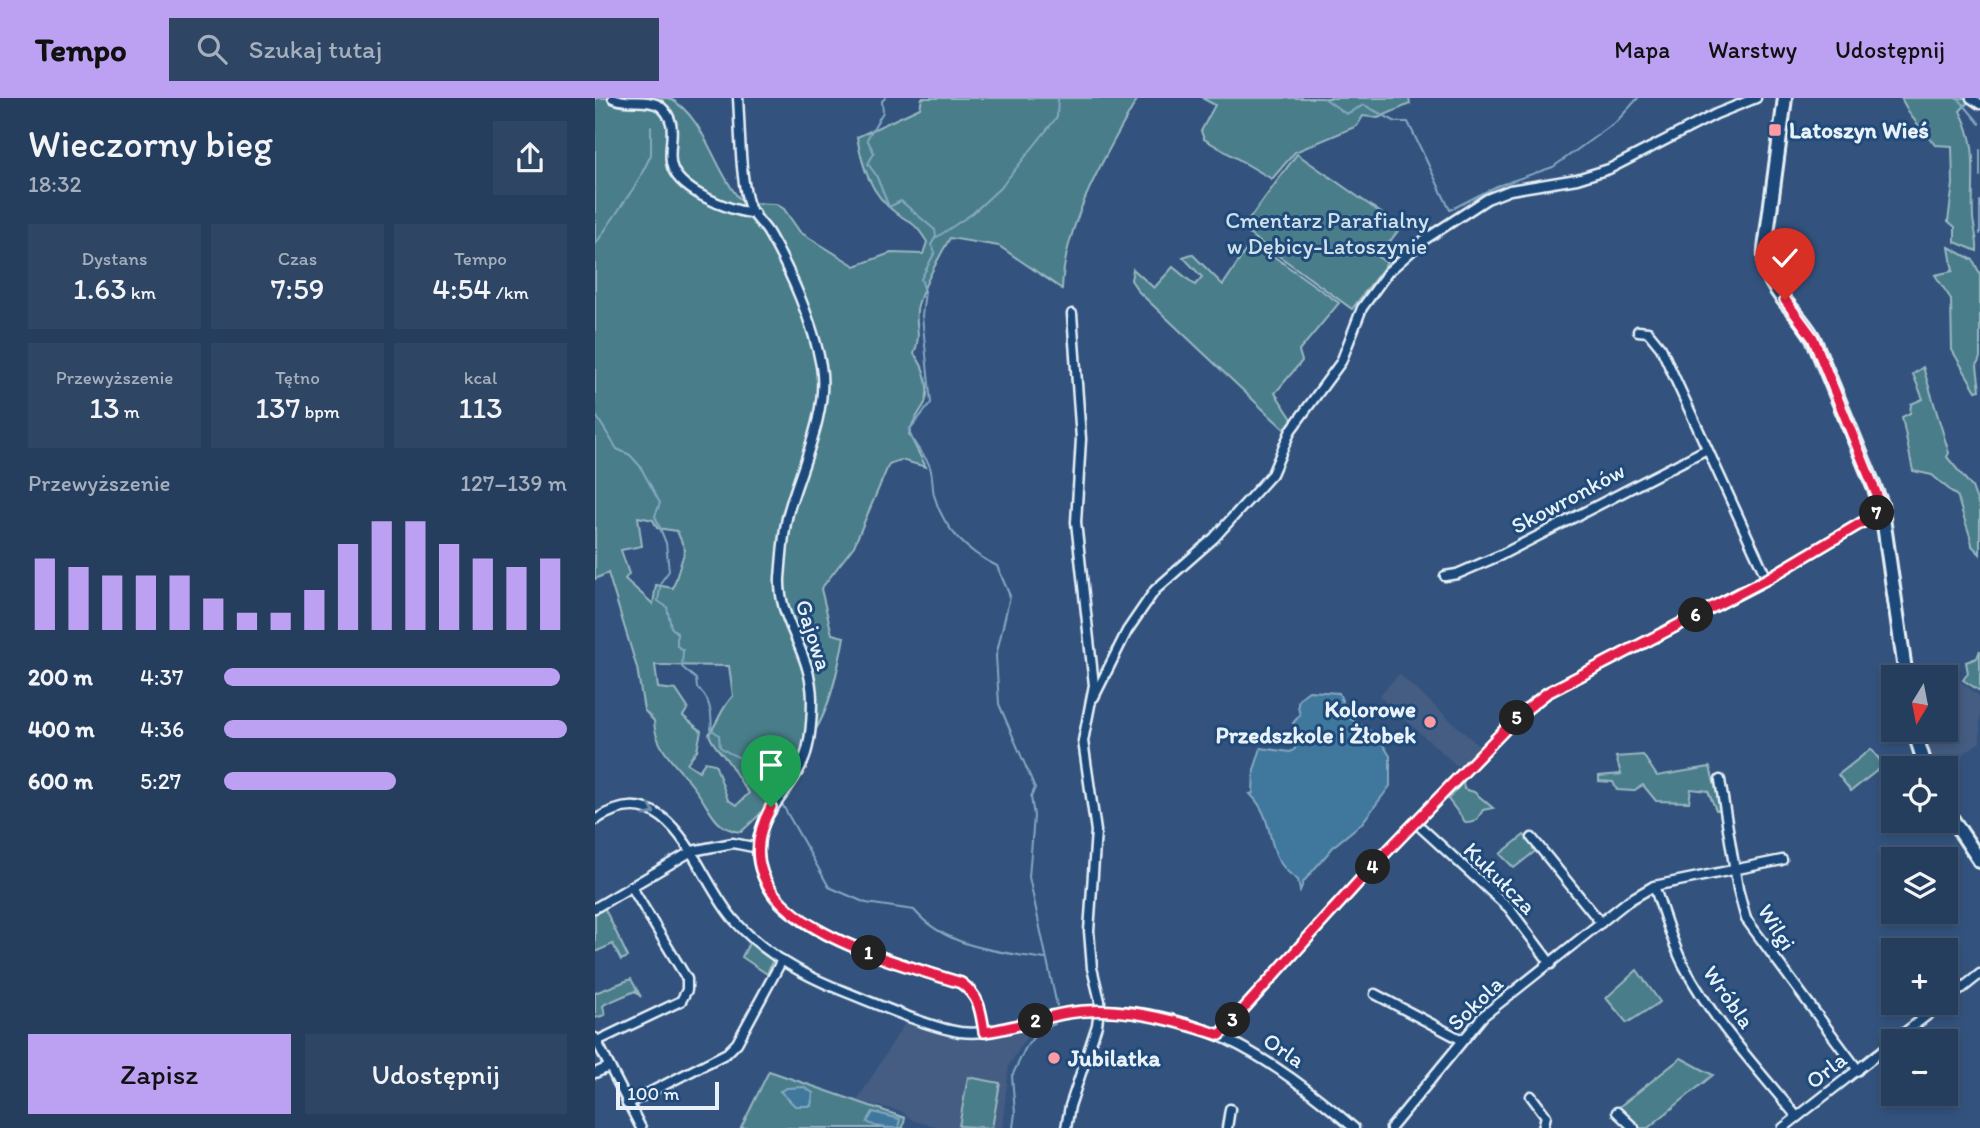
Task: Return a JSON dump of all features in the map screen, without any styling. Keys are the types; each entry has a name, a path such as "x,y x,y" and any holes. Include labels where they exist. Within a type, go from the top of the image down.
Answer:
{"street":[{"path":"613,98 620,101 648,100 661,106 673,128 671,158 678,178 727,208 755,215"},
{"name":"Gajowa","path":"738,98 747,187 755,215 768,232 787,270 818,353 823,378 804,466 787,516 780,582 785,612 808,665 812,699 810,727 802,765 762,823 758,848 762,872 769,891 783,906 815,927 863,951 961,983 973,992 980,1005 984,1032"},
{"path":"1066,1128 1070,1106 1099,1012 1100,991 1092,968 1089,922 1096,819 1084,758 1084,732 1094,697 1127,631 1155,590 1214,538 1272,474 1291,430 1348,349 1362,308 1388,272 1424,240 1487,199 1518,188 1577,179 1609,169 1716,114 1756,98"},
{"path":"1786,98 1765,249 1765,269 1771,285 1803,321 1813,338 1883,510 1904,665"},
{"path":"1971,98 1980,104"},
{"path":"1072,314 1080,439 1076,522 1085,587 1094,697"},
{"path":"1638,331 1649,332 1661,348 1767,579"},
{"name":"Skowronków","path":"1445,576 1457,574 1501,555 1707,449"},
{"path":"1220,1035 1518,716 1547,693 1767,579 1883,510"},
{"name":"Wilgi","path":"1720,780 1741,905 1754,933 1858,1070"},
{"path":"595,820 612,809 638,806 663,817 692,851 733,919 782,960 830,985 949,1030 984,1032 1058,1016 1099,1012"},
{"name":"Kukułcza","path":"1416,823 1509,908 1551,964"},
{"path":"1958,828 1980,861"},
{"path":"1532,838 1601,923"},
{"path":"595,908 692,851 733,843 758,848"},
{"name":"Sokola","path":"1391,1128 1483,1016 1628,901 1654,886 1782,860"},
{"path":"631,886 687,979 687,990 681,1001 596,1039 641,1128"},
{"name":"Wróbla","path":"1654,886 1672,940 1689,975 1797,1117"},
{"path":"627,1104 727,1053 737,1042 782,960"},
{"name":"Orla","path":"1958,992 1980,974"},
{"path":"1375,994 1462,1040"},
{"name":"Orla","path":"1099,1012 1160,1018 1220,1035 1269,1060 1354,1128"},
{"name":"Orla","path":"1910,1029 1928,1015"},
{"name":"Orla","path":"1783,1128 1881,1051"},
{"path":"595,1073 609,1067"},
{"path":"1531,1096 1546,1116 1543,1128"},
{"path":"1227,1128 1230,1109"},
{"path":"1617,1112 1634,1128"}],"shaded area":[{"name":"Kolorowe Przedszkole i Żłobek","path":"1399,674 1481,748 1464,766 1456,765 1379,696"},
{"path":"1958,679 1980,697 1980,742 1958,757 1929,756 1925,742 1958,742"},
{"path":"1309,691 1339,693 1349,718 1377,735 1390,756 1390,786 1362,823 1335,845 1304,881 1300,891 1298,880 1279,860 1265,816 1250,794 1253,793 1254,770 1261,748 1290,752 1295,749 1298,728 1293,723 1300,715 1299,701"},
{"path":"906,1021 951,1037 971,1039 1032,1028 1009,1065 1002,1128 944,1128 914,1121 901,1111 857,1101"},
{"path":"804,1087 813,1093 811,1106 795,1106 780,1091 787,1088"},
{"path":"873,1112 900,1119 898,1128 878,1127 867,1122"}],"green space":[{"path":"595,98 669,98 691,117 738,197 745,203 776,204 784,209 800,232 855,266 891,253 923,254 927,242 920,231 887,206 874,189 865,169 857,137 920,108 922,98 1138,98 1100,166 1078,215 1070,240 1062,289 999,246 950,238 941,253 917,310 918,336 914,354 927,384 927,397 909,434 926,467 901,460 889,464 854,546 821,589 832,634 844,637 831,693 821,721 806,741 789,779 741,832 728,829 717,821 663,749 655,731 654,721 644,710 637,668 608,573 595,579","holes":["638,517 653,520 657,528 677,531 685,550 673,588 656,585 653,604 625,579 629,574 621,550 642,546","655,665 729,666 733,696 709,734 749,793 737,805 728,800 715,764 705,762 699,771 687,763 697,750 701,731 683,716 688,708 676,690 658,688"]},
{"path":"1202,98 1409,98 1410,104 1378,118 1363,116 1357,126 1295,152 1272,179 1204,139 1201,131 1215,105"},
{"path":"1901,98 1972,98 1960,111 1972,151 1973,218 1977,251 1955,242 1955,227 1948,221 1953,184 1952,146 1935,145 1911,116"},
{"name":"Cmentarz Parafialny w Dębicy-Latoszynie","path":"1297,154 1401,227 1378,257 1387,263 1352,309 1242,229"},
{"path":"1252,241 1339,303 1299,351 1302,361 1275,393 1292,419 1285,430 1139,292 1131,280 1133,269 1154,288 1173,267 1195,285 1202,277 1183,257 1192,254 1223,285"},
{"path":"1949,247 1973,260 1980,274 1980,357 1977,366 1980,390 1976,391 1952,350 1951,299 1935,275 1953,271"},
{"path":"1923,367 1949,453 1947,457 1972,487 1980,509 1980,554 1972,546 1958,497 1932,475 1913,471 1902,417 1910,413 1911,404 1923,399 1913,374"},
{"path":"1980,650 1980,691 1963,680 1968,673 1966,662 1977,658"},
{"path":"1871,749 1881,761 1881,767 1851,791 1838,775"},
{"path":"1643,755 1657,776 1710,767 1721,810 1716,810 1708,791 1691,789 1689,802 1656,801 1643,785 1633,791 1617,790 1613,782 1599,781 1599,776 1621,774 1616,757"},
{"path":"1463,782 1464,789 1474,792 1493,808 1483,810 1477,819 1470,823 1466,823 1448,799"},
{"path":"1524,835 1538,849 1514,868 1500,854"},
{"path":"604,907 628,957 621,960 613,944 595,952 595,912"},
{"path":"748,938 773,959 767,974 742,957 749,943"},
{"path":"1637,970 1660,1002 1627,1023 1606,998"},
{"path":"631,979 641,997 635,991 605,1004 605,1015 595,1018 595,993"},
{"path":"1681,1058 1713,1075 1648,1128 1637,1128 1619,1107"},
{"path":"769,1071 905,1118 903,1128 741,1128"},
{"path":"968,1077 1000,1083 992,1128 959,1126"}],"waterway":[{"path":"885,98 882,101 883,112 867,139 874,153 868,164 876,175 889,207 901,201 935,230 936,236 931,245 935,252 921,279 925,291 922,316 931,403 909,430 913,442 930,467 934,495 943,518 966,546 997,566 1010,596 996,656 999,704 1035,788 1031,797 1034,816 1029,877 1057,1006"},
{"path":"937,237 973,213 1002,186 1057,117 1058,98"},
{"path":"1324,98 1346,114 1364,105 1396,122 1408,122 1450,210 1497,186 1553,167 1616,122 1638,98"},
{"path":"1958,98 1980,124"},
{"path":"595,245 637,183 651,155 651,127"},
{"path":"1980,150 1980,176"},
{"path":"1980,201 1980,234"},
{"path":"595,414 617,449 630,455 640,466 660,503 655,516 666,543 669,571 661,582 658,601 667,607 671,627 677,633 677,646 683,650 682,667 696,679 697,688 707,700 711,712 711,729 719,735 720,747 765,772 764,783 775,797"},
{"path":"782,804 829,887 866,903 914,910 942,933 975,946 1046,959"},
{"path":"1013,1128 1015,1113 1012,1076 1026,1047 1039,1030 1055,1024"}],"place":[{"name":"Latoszyn Wieś","path":"1775,130"},
{"name":"Kolorowe Przedszkole i Żłobek","path":"1430,722"},
{"name":"Jubilatka","path":"1054,1058"}],"route":[{"path":"771,807 762,823 758,848 769,891 783,906 815,927 863,951 961,983 973,992 980,1005 984,1032 1067,1013 1091,1012 1160,1018 1220,1035 1371,868 1518,716 1547,693 1767,579 1883,510 1813,338 1785,300"}]}
